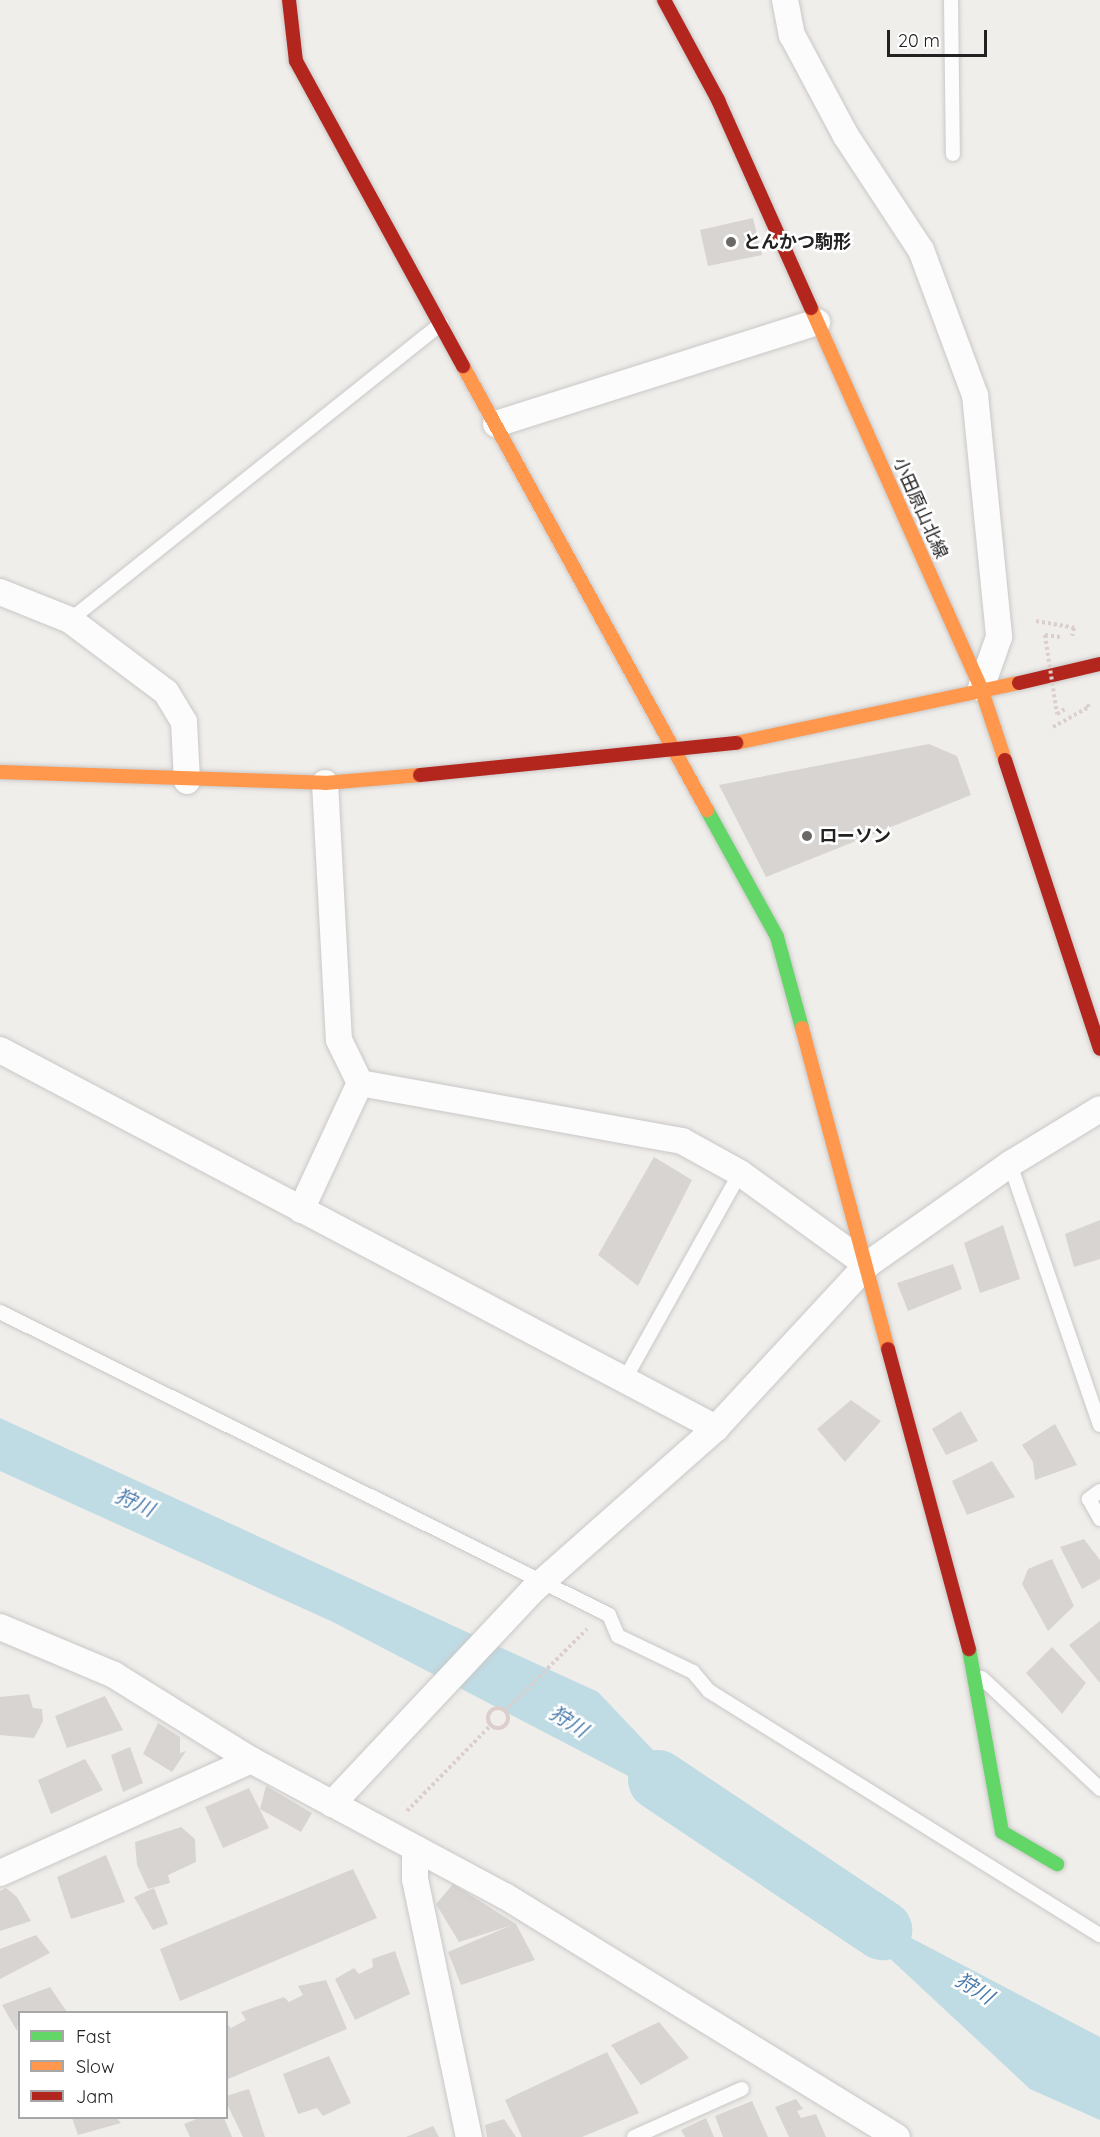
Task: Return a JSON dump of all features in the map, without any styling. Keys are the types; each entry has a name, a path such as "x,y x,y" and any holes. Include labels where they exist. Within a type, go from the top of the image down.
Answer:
{"street":[{"path":"289,0 296,62 442,322 673,753 777,937 975,1670 1002,1832 1057,1864"},
{"name":"小田原山北線","path":"664,0 718,100 981,688 1100,1049"},
{"path":"785,0 792,35 846,136 921,250 975,394 999,637 981,688"},
{"path":"496,424 817,322"},
{"path":"0,592 70,620 166,692 184,722 187,781"},
{"path":"0,772 187,781 325,783 673,753 816,730 981,688 1100,664"},
{"path":"325,783 339,1040 360,1083"},
{"path":"0,1050 301,1210 626,1377 716,1428"},
{"path":"360,1083 682,1141 740,1173 867,1265"},
{"path":"301,1210 360,1083"},
{"path":"339,1796 538,1586 716,1428 867,1265 1010,1164 1100,1108"},
{"path":"0,1627 114,1675 250,1760 339,1796 386,1833 505,1896 894,2137"},
{"path":"0,1873 250,1760"},
{"path":"415,1849 415,1879 469,2137"}],"lane":[{"path":"951,0 952,154"},
{"path":"70,620 442,322"},
{"path":"1010,1164 1100,1425"},
{"path":"626,1377 740,1173"},
{"path":"0,1312 538,1586 603,1612 618,1636 693,1672 709,1691 1100,1935"},
{"path":"1100,1491 1089,1499 1100,1519"},
{"path":"975,1670 1100,1789"},
{"path":"634,2137 742,2089"}],"path":[{"path":"1036,621 1074,628 1071,639 1045,635 1057,714 1082,698 1089,707 1053,727"},
{"path":"490,1726 505,1726 505,1711 603,1612"},
{"path":"386,1833 490,1726 491,1710 505,1711"}],"water":[{"path":"0,1418 598,1692 726,1827 333,1622 0,1471"},
{"path":"812,1886 1100,2037 1100,2120 1030,2089"}],"building":[{"name":"とんかつ駒形","path":"753,218 762,255 708,266 700,230"},
{"name":"ローソン","path":"929,744 957,756 971,795 766,877 719,785"},
{"path":"654,1157 692,1180 638,1286 598,1255"},
{"path":"1100,1220 1100,1259 1074,1267 1065,1234"},
{"path":"1003,1225 1020,1279 980,1293 964,1243"},
{"path":"953,1264 962,1289 908,1311 897,1283"},
{"path":"851,1400 881,1421 845,1462 817,1429"},
{"path":"961,1411 978,1441 946,1455 932,1429"},
{"path":"1055,1424 1077,1465 1035,1480 1033,1462 1022,1445"},
{"path":"992,1461 1015,1497 967,1515 952,1481"},
{"path":"1084,1539 1100,1560 1100,1579 1082,1589 1060,1547"},
{"path":"1052,1559 1074,1606 1048,1631 1022,1584 1028,1569"},
{"path":"1100,1621 1100,1683 1069,1645"},
{"path":"1052,1647 1086,1683 1062,1714 1026,1673"},
{"path":"29,1694 33,1708 42,1709 43,1721 34,1738 0,1735 0,1697"},
{"path":"105,1696 123,1730 67,1748 55,1716"},
{"path":"158,1723 180,1737 180,1753 186,1751 172,1772 143,1754"},
{"path":"130,1747 143,1783 123,1792 111,1755"},
{"path":"85,1759 103,1790 51,1814 38,1780"},
{"path":"266,1786 312,1813 301,1832 260,1809"},
{"path":"249,1788 269,1828 223,1848 205,1807"},
{"path":"181,1827 195,1839 196,1862 168,1875 170,1883 148,1889 137,1865 135,1842"},
{"path":"106,1855 125,1902 71,1919 57,1877"},
{"path":"353,1869 377,1918 180,2001 160,1949"},
{"path":"453,1884 516,1924 535,1960 461,1985 448,1952 512,1925 459,1942 436,1904"},
{"path":"6,1888 17,1897 31,1921 0,1931 0,1891"},
{"path":"154,1888 168,1924 153,1930 134,1897"},
{"path":"36,1935 50,1953 0,1979 0,1949"},
{"path":"395,1951 410,1994 355,2020 335,1979 354,1968 359,1974 373,1967 372,1959"},
{"path":"326,1980 347,2029 228,2079 228,2025 231,2028 246,2020 241,2012 284,1997 289,2002 303,1995 298,1986"},
{"path":"50,1987 66,2011 18,2011 17,2031 2,2005"},
{"path":"659,2022 689,2058 641,2085 611,2045"},
{"path":"607,2052 639,2113 582,2137 522,2137 505,2100"},
{"path":"329,2056 351,2103 323,2116 317,2108 298,2114 283,2074"},
{"path":"249,2089 265,2137 243,2137 228,2106 228,2095"},
{"path":"796,2099 803,2109 797,2111 801,2118 816,2114 826,2137 789,2137 775,2107"},
{"path":"752,2101 768,2137 723,2137 715,2116"},
{"path":"706,2118 714,2137 685,2137 681,2130"},
{"path":"72,2119 118,2119 121,2123 78,2135"},
{"path":"196,2119 224,2119 232,2137 190,2137 184,2124"},
{"path":"504,2119 516,2137 487,2137 485,2125"},
{"path":"433,2126 439,2137 406,2137"}],"waterway":[{"name":"狩川","path":"658,1780 882,1930"}],"traffic: fast":[{"path":"707,810 777,937 802,1028"},
{"path":"969,1649 1002,1832 1057,1864"}],"traffic: slow":[{"path":"811,308 981,688 1005,760"},
{"path":"463,366 707,810"},
{"path":"736,743 1019,683"},
{"path":"0,772 325,783 420,775"},
{"path":"802,1028 888,1349"}],"traffic: jam":[{"path":"289,0 296,61 463,366"},
{"path":"664,0 718,100 811,308"},
{"path":"1019,683 1100,664"},
{"path":"420,775 736,743"},
{"path":"1005,760 1100,1049"},
{"path":"888,1349 969,1649"}],"place":[{"name":"とんかつ駒形","path":"731,242"},
{"name":"ローソン","path":"807,836"}]}
